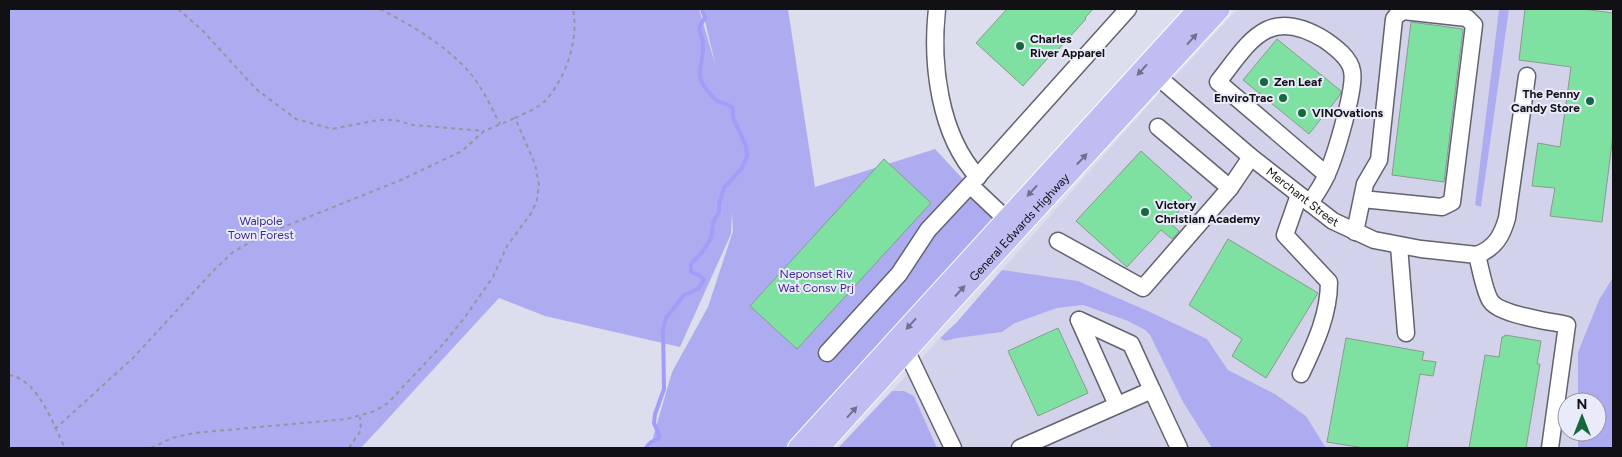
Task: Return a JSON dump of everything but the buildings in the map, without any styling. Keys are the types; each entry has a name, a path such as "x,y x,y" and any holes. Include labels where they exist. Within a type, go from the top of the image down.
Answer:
{"main road":[{"name":"General Edwards Highway","path":"798,448 1198,9"},
{"name":"General Edwards Highway","path":"819,448 1220,9"}],"street":[{"path":"937,9 936,41 939,94 954,142 970,169 974,181 1006,219"},
{"path":"827,354 899,274 928,230 1128,9"},
{"path":"1355,232 1365,184 1378,160 1394,20 1403,11 1467,18 1474,25 1452,202 1442,207 1362,199"},
{"path":"1301,374 1325,316 1329,299 1329,282 1285,235 1304,199 1327,174 1350,95 1352,68 1348,60 1340,52 1318,36 1292,27 1268,29 1254,37 1218,82 1327,174"},
{"name":"Merchant Street","path":"1158,76 1251,157 1333,221 1374,240 1399,246 1477,255"},
{"path":"1527,76 1504,229 1496,244 1477,255 1490,300 1497,308 1566,325 1550,448"},
{"path":"1158,127 1230,188"},
{"path":"1058,241 1143,288 1230,188 1251,157"},
{"path":"1399,246 1406,333"},
{"path":"1117,405 1079,320 1131,344 1179,448"},
{"path":"906,352 953,448"},
{"path":"1020,448 1152,390"}],"path":[{"path":"178,9 203,31 256,89 296,119 332,130 379,120 395,120 421,126 484,131"},
{"path":"380,9 426,34 465,69 486,98 500,124"},
{"path":"56,428 133,358 233,252 261,236 401,180 462,151 484,131 515,118 544,102 555,87 568,63 572,45 574,16 572,9"},
{"path":"151,448 172,438 194,433 322,422 360,416 375,411 388,403 445,342 465,317 493,278 506,246 532,212 537,200 539,185 535,164 515,118"},
{"path":"9,375 26,382 38,396 65,448"},
{"path":"349,448 361,430 360,416"}],"shaded area":[{"path":"1238,9 1499,9 1475,205 1481,207 1508,9 1613,9 1613,277 1599,300 1578,352 1578,392 1557,392 1557,442 1578,442 1578,448 1326,448 1306,416 1275,394 1228,370 1207,339 1078,281 1002,270 1154,99"},
{"path":"1083,305 1128,321 1145,330 1150,335 1183,402 1212,448 937,448 914,396 904,391 892,391 940,338 945,341 1002,332 1015,323 1057,308"}],"green space":[{"name":"Walpole Town Forest","path":"9,9 699,9 716,67 702,9 788,9 815,187 935,149 1001,220 790,448 650,448 672,372 708,307 733,231 732,213 731,234 680,347 545,316 499,298 361,448 9,448"},
{"path":"1499,9 1509,9 1481,207 1475,205"},
{"path":"1002,270 1078,281 1207,339 1228,370 1275,394 1306,416 1326,448 1212,448 1183,402 1150,335 1145,330 1128,321 1083,305 1057,308 1015,323 1002,332 945,341 940,338 957,322"},
{"path":"1613,277 1613,448 1578,448 1578,442 1607,442 1607,392 1578,392 1578,352 1599,300"},
{"path":"892,391 904,391 914,396 937,448 838,448"}],"waterway":[{"path":"646,448 651,442 658,439 659,435 654,423 655,414 664,389 663,329 666,318 684,295 698,289 704,280 699,275 691,272 691,264 703,251 711,238 713,223 719,212 719,204 724,188 742,168 747,156 746,146 733,118 733,108 715,99 703,85 701,79 700,68 703,43 699,28 705,18 702,9"}],"place":[{"name":"Charles River Apparel","path":"1020,46"},
{"name":"Zen Leaf","path":"1264,82"},
{"name":"EnviroTrac","path":"1283,98"},
{"name":"The Penny Candy Store","path":"1590,101"},
{"name":"VINOvations","path":"1302,113"},
{"name":"Victory Christian Academy","path":"1145,212"}],"park label":[{"name":"Neponset Riv Wat Consv Prj","path":"816,281"}]}
